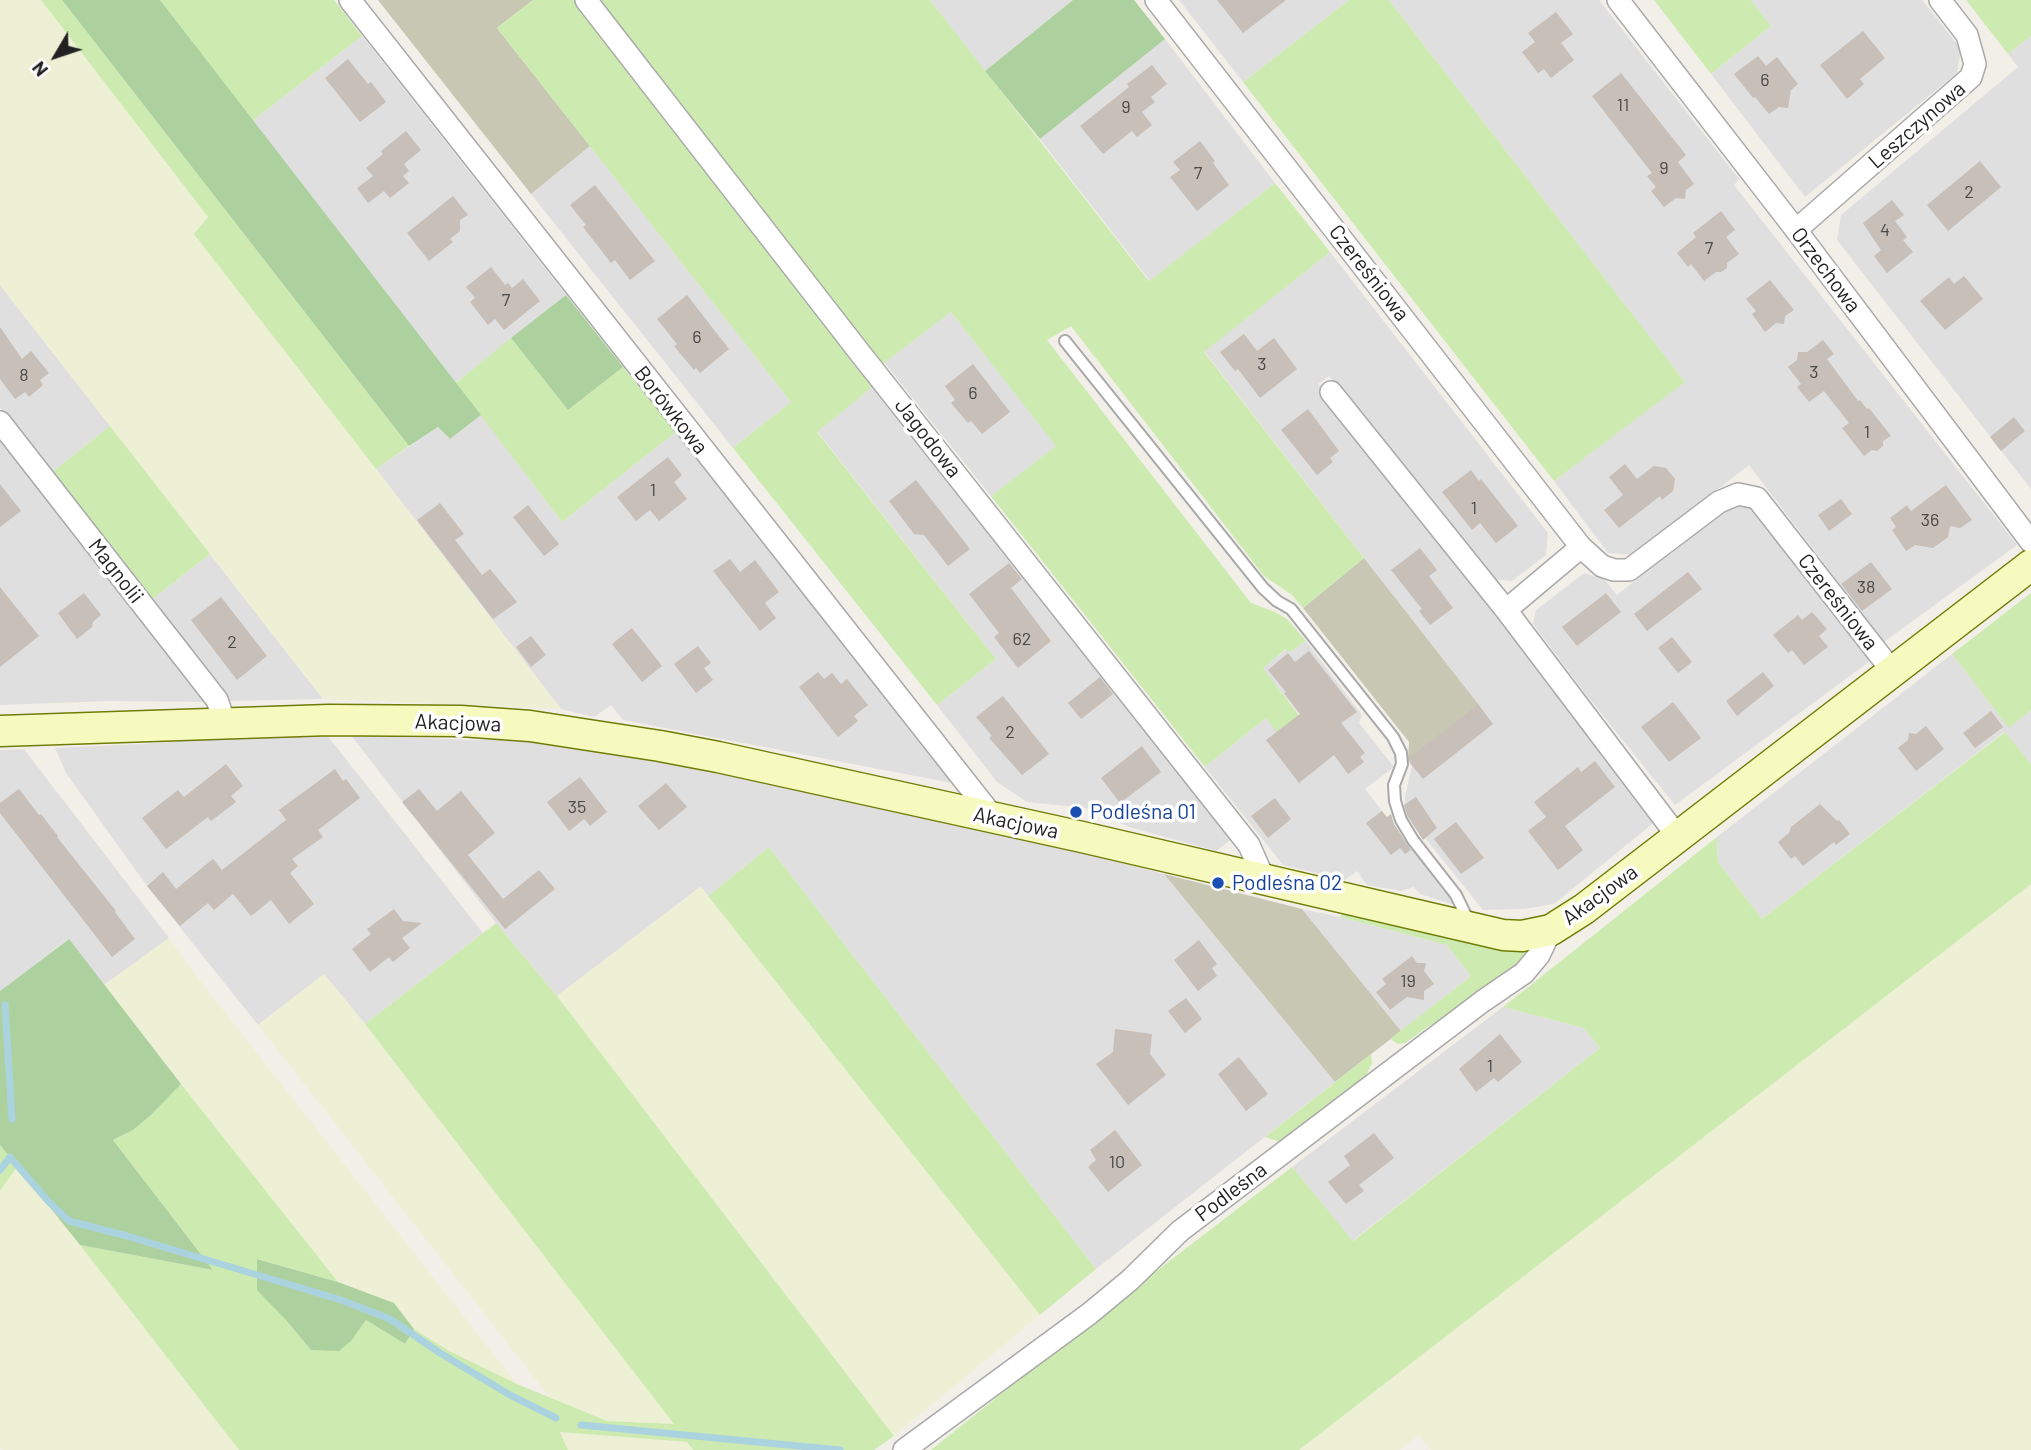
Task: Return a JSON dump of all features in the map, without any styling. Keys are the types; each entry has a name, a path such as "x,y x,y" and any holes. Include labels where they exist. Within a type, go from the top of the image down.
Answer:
{"street":[{"name":"Borówkowa","path":"350,0 994,818"},
{"name":"Jagodowa","path":"586,0 1249,845 1264,879"},
{"name":"Czereśniowa","path":"1156,0 1581,547 1602,566 1614,570 1629,570 1719,502 1738,494 1757,498 1893,672"},
{"name":"Orzechowa","path":"1618,0 1796,230 2031,542"},
{"name":"Leszczynowa","path":"1796,230 1971,77 1975,64 1967,35 1940,0"},
{"path":"1331,392 1506,610 1678,837"},
{"name":"Magnolii","path":"0,422 216,700 225,723"},
{"path":"1506,610 1581,547"},
{"name":"Akacjowa","path":"0,731 329,720 461,721 530,726 718,757 1095,840 1503,935 1522,936 1551,930 1584,909 2031,565"},
{"name":"Podleśna","path":"904,1450 1089,1314 1130,1280 1180,1231 1524,973 1539,956 1551,930"}],"lane":[{"path":"1065,341 1263,588 1291,609 1393,737 1401,753 1402,764 1394,785 1395,801 1401,820 1413,840 1456,895 1472,927"}],"shaded area":[{"path":"0,0 41,0 208,217 195,234 561,709 323,699 0,285"},
{"path":"378,0 533,0 497,28 590,146 531,194"},
{"path":"930,0 1073,0 985,71"},
{"path":"1179,0 1349,0 1243,82"},
{"path":"1389,0 1599,0 1739,179 1734,185 2017,545 1884,642 1749,465 1633,555 1608,553 1554,481 1684,381"},
{"path":"1751,0 1922,0 1961,49 1957,73 1805,197 1711,74 1771,26"},
{"path":"362,36 566,295 456,383 252,121"},
{"path":"2031,36 2031,489 1837,240 1841,215 2018,67 2008,54"},
{"path":"1165,39 1275,183 1150,281 1040,139"},
{"path":"590,146 791,402 733,448 531,194"},
{"path":"1330,252 1548,533 1546,555 1512,581 1489,579 1329,376 1318,384 1657,820 1554,904 1524,909 1483,910 1405,813 1405,796 1412,766 1408,760 1477,704 1204,351"},
{"path":"0,285 110,426 51,473 0,407"},
{"path":"951,312 1057,446 991,496 884,362"},
{"path":"875,385 1233,838 1216,851 1129,827 1086,808 1027,802 997,782 937,705 996,659 817,431"},
{"path":"481,415 562,522 676,432 952,783 623,720 611,705 594,717 561,709 376,469 438,427 450,439"},
{"path":"0,437 205,702 110,701 0,705"},
{"path":"1730,504 1756,507 1870,655 1870,661 1675,805 1533,624 1536,610 1584,573 1604,579 1617,595"},
{"path":"210,554 323,699 227,701 150,601"},
{"path":"1364,558 1478,704 1408,760 1409,742 1303,608"},
{"path":"1306,641 1362,715 1359,723 1394,767 1365,789 1455,905 1420,894 1414,887 1401,891 1367,885 1357,871 1345,880 1283,865 1205,767 1266,718 1300,716 1262,668 1287,649 1290,652"},
{"path":"1952,654 2009,727 2031,710 2031,764 2004,732 1762,919 1718,862 1717,837"},
{"path":"247,735 327,735 483,933 365,1024 324,974 258,1025 147,886 66,773 55,748"},
{"path":"351,735 501,739 590,747 685,764 1084,853 1164,874 1335,1082 1096,1269 769,847 708,896 700,887 557,996 496,923"},
{"path":"24,749 169,938 104,985 68,939 0,991 0,750"},
{"path":"1164,874 1302,909 1401,1031 1335,1082"},
{"path":"2031,883 2031,1450 1431,1450 1419,1435 1400,1450 1299,1450"},
{"path":"701,887 1040,1315 894,1436 557,996"},
{"path":"1302,909 1447,945 1471,976 1401,1031"},
{"path":"169,938 517,1384 449,1351 414,1329 394,1303 338,1282 181,1084 104,985"},
{"path":"324,974 675,1424 607,1421 551,1399 258,1025"},
{"path":"1503,1007 1584,1028 1600,1048 1352,1241 1292,1167"},
{"path":"17,1167 239,1450 3,1450 0,1446 0,1191"},
{"path":"559,1432 687,1442 693,1450 568,1450"}],"green space":[{"path":"41,0 62,0 409,446 376,469 194,234 208,217"},
{"path":"62,0 160,0 481,415 450,439 438,427 409,446"},
{"path":"160,0 334,0 362,36 252,121"},
{"path":"533,0 577,0 875,385 817,432 996,659 937,705 733,448 791,402 497,28"},
{"path":"594,0 930,0 1149,281 1275,183 1330,252 1204,352 1364,558 1303,608 1292,595 1264,576 1071,326 1047,340 1251,603 1287,619 1306,641 1290,652 1286,649 1263,668 1300,717 1278,733 1266,718 1205,767 991,496 1056,446 951,312 880,366"},
{"path":"1073,0 1134,0 1165,39 1040,139 985,71"},
{"path":"1349,0 1389,0 1685,382 1554,481 1243,82"},
{"path":"1654,0 1751,0 1771,26 1711,74"},
{"path":"1966,0 2031,0 2031,36 2008,54"},
{"path":"566,295 623,367 568,410 511,338"},
{"path":"511,338 568,410 623,367 676,432 562,522 456,383"},
{"path":"110,426 210,554 150,601 51,473"},
{"path":"2031,593 2031,710 2009,728 1952,654"},
{"path":"2005,732 2031,764 2031,884 1299,1450 931,1450 1107,1309 1292,1167 1353,1241 1600,1048 1584,1028 1503,1007 1717,837 1718,862 1762,919"},
{"path":"769,847 1096,1269 1040,1315 708,896"},
{"path":"1346,909 1446,938 1524,952 1525,956 1519,966 1451,1015 1405,1043 1398,1044 1390,1039 1471,976 1447,945 1340,917"},
{"path":"496,923 557,996 894,1436 874,1450 693,1450 687,1442 560,1432 568,1450 239,1450 80,1245 213,1270 113,1140 133,1130 181,1084 338,1282 258,1259 285,1319 311,1350 352,1340 366,1320 405,1344 414,1329 449,1351 517,1384 607,1421 674,1424 365,1024"},
{"path":"69,939 181,1084 133,1130 113,1140 213,1270 80,1245 0,1145 0,991"},
{"path":"1371,1054 1372,1063 1362,1084 1292,1136 1280,1142 1265,1137"},
{"path":"0,1145 17,1167 0,1191"},
{"path":"257,1259 338,1282 394,1303 414,1329 405,1344 366,1320 352,1340 339,1351 311,1350 257,1290"}],"building":[{"path":"1217,0 1286,0 1243,33"},
{"path":"1556,12 1573,34 1561,43 1574,60 1551,78 1544,69 1538,73 1522,52 1535,42 1528,33"},
{"path":"1863,31 1885,58 1860,79 1864,84 1847,99 1820,65"},
{"path":"1758,56 1766,66 1777,57 1798,84 1791,90 1788,108 1779,107 1769,114 1734,74"},
{"path":"348,59 386,102 360,122 325,78"},
{"path":"1152,65 1167,84 1151,97 1155,102 1142,112 1152,125 1137,137 1132,131 1103,154 1080,126"},
{"path":"1621,73 1686,155 1678,162 1694,184 1686,190 1685,199 1676,198 1664,207 1651,191 1656,187 1647,176 1652,173 1592,96"},
{"path":"406,131 421,150 404,164 409,171 403,176 409,183 390,198 384,191 368,203 357,188 373,176 366,168 383,154 381,151"},
{"path":"1200,141 1229,185 1197,211 1170,177 1180,170 1173,162"},
{"path":"1980,161 2001,187 1948,231 1927,205"},
{"path":"595,185 655,261 630,280 615,260 611,263 570,205"},
{"path":"453,196 468,215 460,220 460,231 450,239 453,242 429,261 407,233"},
{"path":"1892,200 1904,215 1895,221 1907,237 1903,240 1913,252 1887,273 1874,256 1881,250 1863,223"},
{"path":"1721,211 1735,230 1726,237 1739,254 1727,263 1727,268 1704,281 1691,264 1688,267 1677,253 1696,237 1693,233"},
{"path":"491,267 505,285 508,283 512,288 523,279 540,301 504,330 495,319 488,325 470,302 475,298 466,287"},
{"path":"1964,276 1983,299 1945,330 1920,301 1949,277 1954,284"},
{"path":"1770,280 1794,310 1785,316 1784,324 1776,323 1765,332 1752,314 1756,311 1746,299"},
{"path":"687,295 729,349 700,373 696,368 694,370 674,346 677,344 657,319"},
{"path":"0,327 22,359 31,351 49,373 40,380 43,385 29,397 25,392 15,399 0,379"},
{"path":"1244,334 1257,351 1274,338 1297,369 1260,398 1238,369 1235,371 1220,352"},
{"path":"1823,340 1834,354 1827,359 1858,401 1869,408 1891,436 1883,441 1883,446 1877,451 1872,450 1864,456 1842,428 1849,423 1824,391 1809,402 1797,387 1801,384 1788,367 1797,360 1798,352 1807,352"},
{"path":"973,364 1010,412 982,434 971,421 968,423 951,403 955,400 945,386"},
{"path":"1308,409 1339,451 1330,458 1333,462 1317,475 1281,430"},
{"path":"2014,417 2025,431 2001,451 1990,437"},
{"path":"668,457 682,475 674,482 687,499 659,521 650,510 636,521 617,497"},
{"path":"1625,464 1637,479 1654,466 1666,468 1675,479 1673,491 1662,500 1660,496 1619,528 1604,510 1623,495 1609,477"},
{"path":"1471,470 1518,526 1496,543 1480,523 1472,530 1442,492"},
{"path":"916,480 970,549 948,566 924,535 914,534 889,501"},
{"path":"0,484 21,511 0,527"},
{"path":"1946,485 1972,520 1960,528 1950,526 1948,537 1933,548 1915,545 1906,551 1892,530 1896,527 1890,518 1907,505 1911,511"},
{"path":"1841,499 1852,514 1829,531 1818,515"},
{"path":"440,503 464,534 455,540 482,575 490,569 517,602 493,619 417,520"},
{"path":"528,505 559,544 544,556 513,517"},
{"path":"1420,548 1437,570 1429,576 1453,608 1430,625 1419,611 1422,609 1391,570"},
{"path":"730,559 740,572 755,560 779,592 765,603 776,618 760,631 713,571"},
{"path":"1871,562 1892,589 1862,611 1841,584"},
{"path":"1009,563 1022,579 1011,588 1051,641 1018,668 994,637 999,633 969,594"},
{"path":"1688,572 1702,589 1647,631 1634,614"},
{"path":"0,587 39,636 0,667"},
{"path":"84,593 101,615 93,622 92,627 77,639 58,613"},
{"path":"1606,593 1621,612 1577,646 1562,627"},
{"path":"221,597 267,656 237,680 191,620"},
{"path":"1812,612 1827,629 1819,636 1828,647 1804,665 1792,650 1788,653 1773,635 1798,615 1802,620"},
{"path":"632,628 662,666 642,682 612,644"},
{"path":"531,636 546,655 531,667 516,647"},
{"path":"1672,637 1692,662 1678,673 1658,648"},
{"path":"698,646 711,663 704,668 713,680 696,693 674,664"},
{"path":"1309,651 1357,712 1341,723 1365,753 1360,757 1364,762 1348,774 1334,755 1299,783 1266,740 1300,714 1268,670 1288,653 1295,662"},
{"path":"818,672 824,679 832,673 841,684 847,679 868,705 854,716 858,721 838,737 799,687"},
{"path":"1763,672 1774,686 1737,716 1726,701"},
{"path":"1100,677 1113,694 1081,719 1068,703"},
{"path":"1003,696 1049,754 1022,775 989,738 992,736 976,717"},
{"path":"1673,702 1701,738 1669,762 1641,727"},
{"path":"1478,704 1493,724 1423,779 1409,758"},
{"path":"1991,711 2003,727 1975,748 1963,733"},
{"path":"1926,726 1944,749 1916,771 1898,748 1908,740 1909,733 1916,734"},
{"path":"1142,746 1161,772 1120,803 1101,778"},
{"path":"1595,761 1615,787 1565,826 1583,850 1558,870 1528,831 1546,817 1534,802 1578,767 1581,772"},
{"path":"226,764 243,786 231,796 236,802 211,821 208,817 166,849 142,818 178,790 184,797"},
{"path":"335,769 360,798 318,830 323,837 292,859 298,866 290,873 314,904 289,924 271,900 251,916 233,894 214,910 208,903 180,926 147,886 163,872 176,889 213,859 222,870 286,820 279,810"},
{"path":"580,777 607,812 590,826 584,819 569,831 547,802"},
{"path":"666,783 687,807 659,830 638,806"},
{"path":"19,789 39,815 41,814 135,939 112,957 0,813 0,803"},
{"path":"419,789 437,811 461,791 495,833 468,855 503,899 539,870 555,889 505,929 402,802"},
{"path":"1416,797 1437,828 1423,840 1408,817 1404,805"},
{"path":"1275,798 1291,819 1268,838 1251,816"},
{"path":"1820,804 1839,820 1850,834 1836,845 1834,842 1803,866 1795,856 1791,859 1778,842 1789,833 1791,827"},
{"path":"1382,811 1387,817 1391,814 1394,824 1411,850 1405,854 1400,848 1391,855 1366,823"},
{"path":"1456,822 1484,858 1461,874 1434,839"},
{"path":"394,909 403,921 422,923 402,938 410,948 393,962 389,957 370,972 352,949 371,934 367,929"},
{"path":"1199,940 1217,964 1212,968 1217,976 1198,991 1174,960"},
{"path":"1412,956 1417,963 1426,963 1424,971 1434,984 1424,991 1424,1000 1407,997 1390,1010 1376,992 1386,984 1382,979"},
{"path":"1186,998 1202,1019 1185,1033 1168,1011"},
{"path":"1115,1029 1152,1034 1150,1054 1166,1075 1128,1105 1096,1064 1113,1052"},
{"path":"1500,1034 1522,1062 1498,1082 1494,1078 1476,1092 1459,1069"},
{"path":"1239,1057 1268,1094 1246,1111 1218,1074"},
{"path":"1115,1130 1142,1165 1108,1192 1088,1167 1096,1160 1090,1150"},
{"path":"1374,1133 1394,1158 1359,1185 1364,1191 1346,1204 1328,1182 1350,1165 1344,1156"}],"waterway":[{"path":"5,1005 12,1119"},
{"path":"0,1170 10,1157 69,1221 341,1300 390,1319 510,1395 556,1418"},
{"path":"581,1425 840,1450"}],"place":[{"name":"Podleśna 01","path":"1076,812"},
{"name":"Podleśna 02","path":"1218,883"}]}
